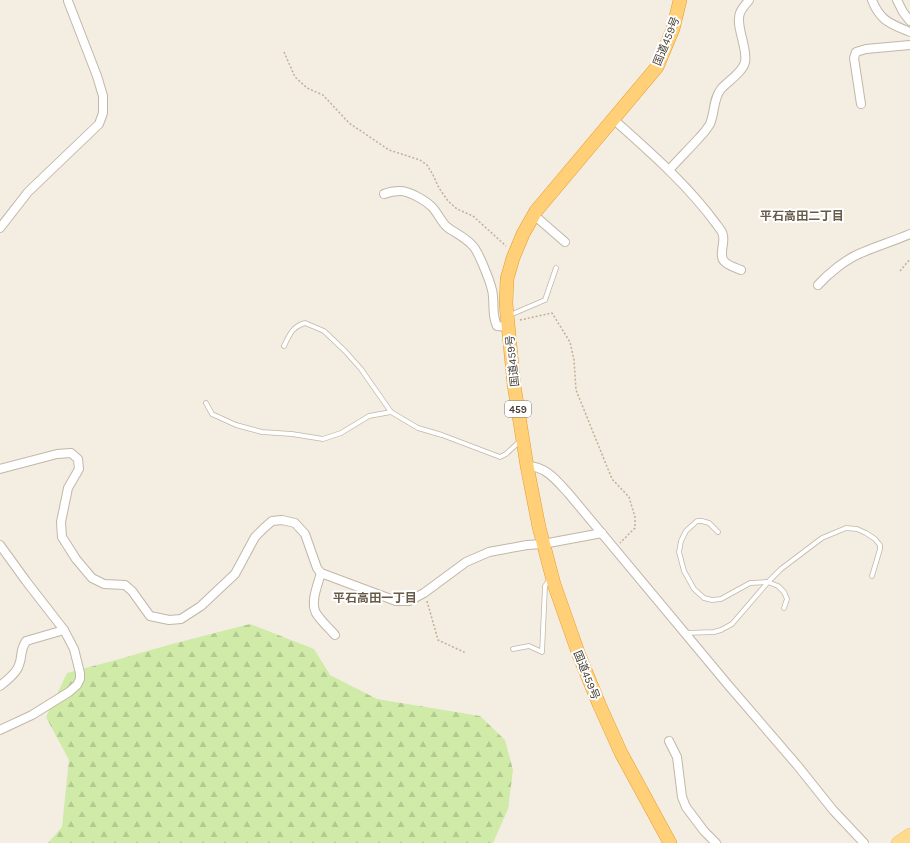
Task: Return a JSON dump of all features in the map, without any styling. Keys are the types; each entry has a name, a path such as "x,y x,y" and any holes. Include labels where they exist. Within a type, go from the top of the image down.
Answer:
{"highway":[{"name":"国道459号","path":"670,843 621,753 599,704 579,655 552,576 539,527 527,466 514,385 506,304 507,279 514,254 536,211 657,67 673,29 680,0"}],"main road":[{"path":"898,843 910,836"}],"street":[{"path":"0,228 28,192 99,124 103,113 103,96 97,76 68,0"},
{"path":"669,170 708,127 713,116 718,94 743,67 746,57 740,31 740,13 749,0"},
{"path":"872,0 876,10 884,19 893,25 910,32"},
{"path":"896,0 910,21"},
{"path":"861,104 854,58 856,52 866,49 910,44"},
{"path":"613,119 669,170 701,204 723,235 723,260 725,263 741,270"},
{"path":"384,194 393,191 402,191 424,200 432,207 446,226 463,236 474,246 492,290 494,320 498,326 508,322"},
{"path":"534,215 565,242"},
{"path":"818,285 844,263 859,254 910,234"},
{"path":"0,469 58,454 71,453 78,459 79,469 68,488 61,522 62,537 76,559 92,578 104,584 125,585 132,591 150,616 169,620 181,619 201,606 235,574 255,537 272,522 282,520 295,523 305,534 317,568 321,572 396,601 409,601 424,593 466,562 489,552 602,533"},
{"path":"527,466 535,466 544,470 569,494 797,765 833,810 864,843"},
{"path":"0,545 64,630 74,649 80,673 80,679 77,685 69,692 32,715 0,730"},
{"path":"321,572 314,606 316,614 335,635"},
{"path":"0,686 17,670 20,665 22,648 26,641 64,630"},
{"path":"669,741 678,757 682,797 686,806 704,831 716,843"}],"lane":[{"path":"508,322 545,300 556,268"},
{"path":"284,346 296,326 305,323 324,331 361,369 391,412 418,428 442,435 500,457 506,454 523,438"},
{"path":"206,403 212,414 236,425 262,432 292,434 323,439 341,433 369,416 391,412"},
{"path":"718,532 709,524 702,521 696,521 686,531 681,541 679,552 684,571 694,589 704,598 712,600 721,599 750,583 768,582 778,586 784,592 787,599 784,608"},
{"path":"685,633 714,632 732,624 781,569 822,538 846,528 857,529 866,533 875,539 880,545 872,576"},
{"path":"513,649 529,646 542,652 545,586 552,576"}],"path":[{"path":"284,52 295,77 307,88 323,95 349,123 389,150 420,160 427,165 439,188 448,201 457,209 473,216 514,254"},
{"path":"900,271 910,259"},
{"path":"508,322 552,313 570,342 574,360 576,390 612,479 629,497 635,517 635,528 614,548"},
{"path":"424,593 438,640 466,653"}],"green space":[{"path":"250,624 314,649 330,675 377,699 480,716 505,740 513,770 508,809 493,843 48,843 62,827 69,760 46,717 67,673"}],"district":[{"name":"平石高田二丁目","path":"802,216"},
{"name":"平石高田一丁目","path":"375,598"}]}
